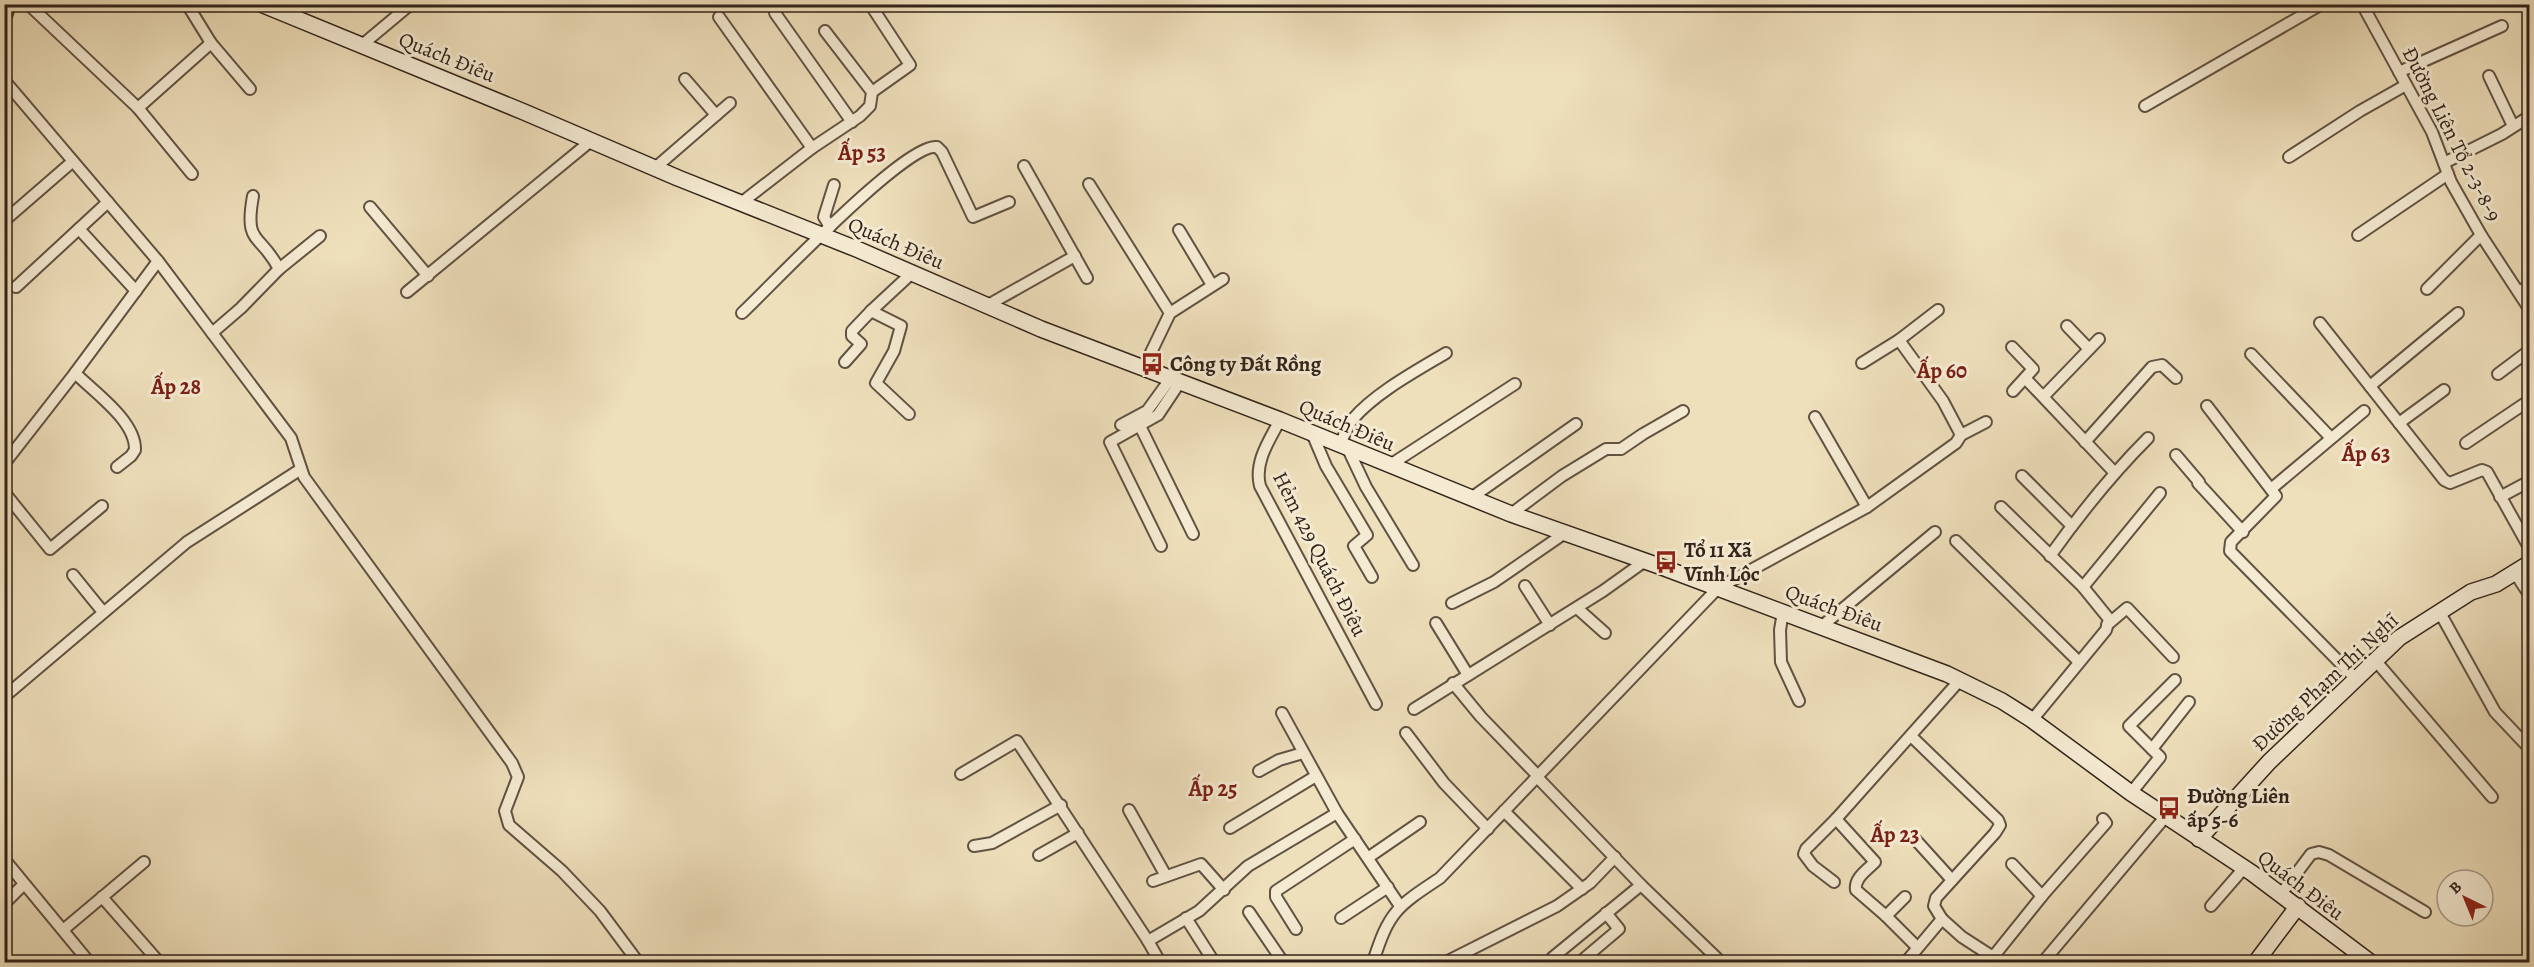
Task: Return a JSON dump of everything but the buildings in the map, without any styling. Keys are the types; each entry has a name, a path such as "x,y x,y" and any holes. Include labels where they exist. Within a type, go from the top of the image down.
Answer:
{"main road":[{"path":"4,16 8,4"},
{"name":"Quách Điêu","path":"261,4 741,203 826,231 1041,328 1280,420 1511,514 1822,626 1960,680 2032,720 2132,793 2298,906 2370,963"},
{"name":"Đường Phạm Thị Nghĩ","path":"2199,839 2269,762 2399,638 2471,592 2496,584 2529,563"},
{"path":"2256,963 2298,906"}],"street":[{"path":"28,4 138,108 192,174"},
{"path":"187,4 211,43 250,89"},
{"path":"362,45 411,4"},
{"path":"870,4 910,65 872,92"},
{"path":"2145,106 2322,4"},
{"name":"Đường Liên Tổ 2-3-8-9","path":"2361,4 2432,132 2446,169 2481,235 2529,310"},
{"path":"775,13 852,122"},
{"path":"718,17 812,148"},
{"path":"2399,72 2502,26"},
{"path":"741,203 812,148 852,122 870,106 872,92 825,31"},
{"path":"138,108 211,43"},
{"path":"2488,76 2513,126"},
{"path":"685,79 716,115"},
{"path":"4,80 158,261 291,438 304,477 512,763 518,777 505,811 510,825 562,871 600,911 638,963"},
{"path":"2289,157 2406,85"},
{"path":"655,168 730,103"},
{"path":"2358,235 2446,169 2529,116"},
{"path":"407,292 592,140"},
{"path":"742,313 826,231 904,161 930,147 937,147 942,152 973,216 1009,202"},
{"path":"4,221 72,162"},
{"path":"1024,166 1087,278"},
{"path":"1089,184 1170,313"},
{"path":"826,231 824,217 834,185"},
{"path":"252,196 248,219 253,238 271,254 279,269"},
{"path":"16,287 108,202"},
{"path":"370,207 428,276"},
{"path":"79,229 136,291"},
{"path":"1179,230 1212,285"},
{"path":"2427,289 2481,235"},
{"path":"212,333 241,309 279,269 320,236"},
{"path":"988,304 1075,256"},
{"path":"4,464 158,261"},
{"path":"845,362 861,344 852,336 852,331 913,272"},
{"path":"1144,367 1170,313 1223,279"},
{"path":"2519,292 2529,285"},
{"path":"1862,363 1899,340 1938,310"},
{"path":"871,311 901,326 894,351 876,382 909,414"},
{"path":"2370,386 2458,313"},
{"path":"2319,323 2444,480 2450,483 2482,470 2487,472 2529,549"},
{"path":"2067,326 2090,349"},
{"path":"2044,396 2099,339"},
{"path":"1899,340 1943,401 1961,435"},
{"path":"2012,347 2032,367 2026,379 2013,391"},
{"path":"2498,374 2529,350"},
{"path":"1413,565 1344,447 1350,422 1359,413 1400,380 1446,353"},
{"path":"2251,354 2331,438"},
{"path":"2085,442 2152,367 2162,365 2176,378"},
{"path":"75,373 115,411 131,431 135,441 134,453 117,467"},
{"path":"2026,379 2114,472"},
{"path":"1121,425 1147,411 1175,380"},
{"path":"1161,546 1110,442 1158,415 1175,380"},
{"path":"1390,465 1515,384"},
{"path":"2399,423 2444,390"},
{"path":"2466,442 2529,400"},
{"path":"2207,406 2276,495 2231,542 2230,551 2355,678"},
{"path":"1511,514 1562,476 1606,449 1621,449 1683,411"},
{"path":"2271,489 2364,411"},
{"path":"1815,417 1868,507"},
{"name":"Hẻm 429 Quách Điêu","path":"1280,420 1259,465 1257,474 1260,486 1376,704"},
{"path":"1373,963 1388,921 1400,906 1440,878 1718,588 1868,507 1956,443 1961,435 1986,422"},
{"path":"1471,498 1576,424"},
{"path":"1140,426 1193,534"},
{"path":"1312,433 1326,466 1367,535 1354,546 1372,577"},
{"path":"2050,556 2114,472 2148,438"},
{"path":"2176,455 2243,532"},
{"path":"4,697 187,542 301,469"},
{"path":"2022,476 2072,526"},
{"path":"2500,497 2529,481"},
{"path":"4,492 50,549 102,506"},
{"path":"2083,587 2160,493"},
{"path":"2001,507 2083,587 2109,619 2106,630 2032,720"},
{"path":"1822,626 1935,532"},
{"path":"1452,603 1494,582 1565,533"},
{"path":"1956,541 2079,662"},
{"path":"1414,709 1577,608 1645,561"},
{"path":"2515,573 2529,596"},
{"path":"73,575 103,612"},
{"path":"1525,586 1550,625"},
{"path":"1577,608 1605,633"},
{"path":"2107,625 2127,609 2173,657"},
{"path":"2439,611 2495,712 2529,749"},
{"path":"1783,612 1780,630 1781,662 1799,701"},
{"path":"1436,623 1468,675"},
{"path":"2375,660 2492,797"},
{"path":"1834,882 1813,866 1804,854 1806,849 1836,819 1960,680"},
{"path":"2132,793 2160,757 2128,726 2175,680"},
{"path":"1453,683 1481,717 1641,885 1721,963"},
{"path":"2152,749 2189,702"},
{"path":"1282,713 1337,813 1369,856 1400,906"},
{"path":"1406,733 1444,783 1488,829"},
{"path":"1911,736 1999,822 1995,833 1935,900 1935,911 1942,919 1962,937 1993,957 2042,896 2106,823 2103,819"},
{"path":"961,774 1017,741 1148,941 1160,963"},
{"path":"1259,771 1279,760 1303,753"},
{"path":"1230,828 1316,776"},
{"path":"974,846 992,843 1060,805"},
{"path":"1129,810 1166,876"},
{"path":"1504,811 1582,889"},
{"path":"1148,941 1186,918 1224,890 1248,866 1337,813"},
{"path":"2043,963 2166,816"},
{"path":"1836,819 1875,862 1859,877 1855,884 1856,891 1886,916 1917,947"},
{"path":"1369,856 1420,822"},
{"path":"1039,855 1078,833"},
{"path":"1296,929 1275,892 1355,838"},
{"path":"1914,838 1952,880"},
{"path":"2281,894 2310,855 2319,852 2329,855 2426,912"},
{"path":"1446,963 1557,906 1582,889 1615,857"},
{"path":"4,859 89,963"},
{"path":"63,930 144,862"},
{"path":"1153,881 1201,864 1224,890"},
{"path":"2013,864 2042,896"},
{"path":"2211,906 2244,868"},
{"path":"4,904 24,884"},
{"path":"1552,958 1641,885"},
{"path":"1341,918 1388,887"},
{"path":"102,897 159,963"},
{"path":"1886,916 1905,897"},
{"path":"1249,912 1283,963"},
{"path":"1580,963 1619,929 1606,913"},
{"path":"1186,918 1214,963"},
{"path":"1906,963 1942,919"}],"place":[{"name":"Công ty Đất Rồng","path":"1152,364"},
{"name":"Tổ 11 Xã Vĩnh Lộc","path":"1666,562"},
{"name":"Đường Liên ấp 5-6","path":"2169,808"}],"district":[{"name":"Ấp 53","path":"862,152"},
{"name":"Ấp 60","path":"1942,370"},
{"name":"Ấp 28","path":"176,386"},
{"name":"Ấp 63","path":"2366,453"},
{"name":"Ấp 25","path":"1213,788"},
{"name":"Ấp 23","path":"1895,834"}]}
